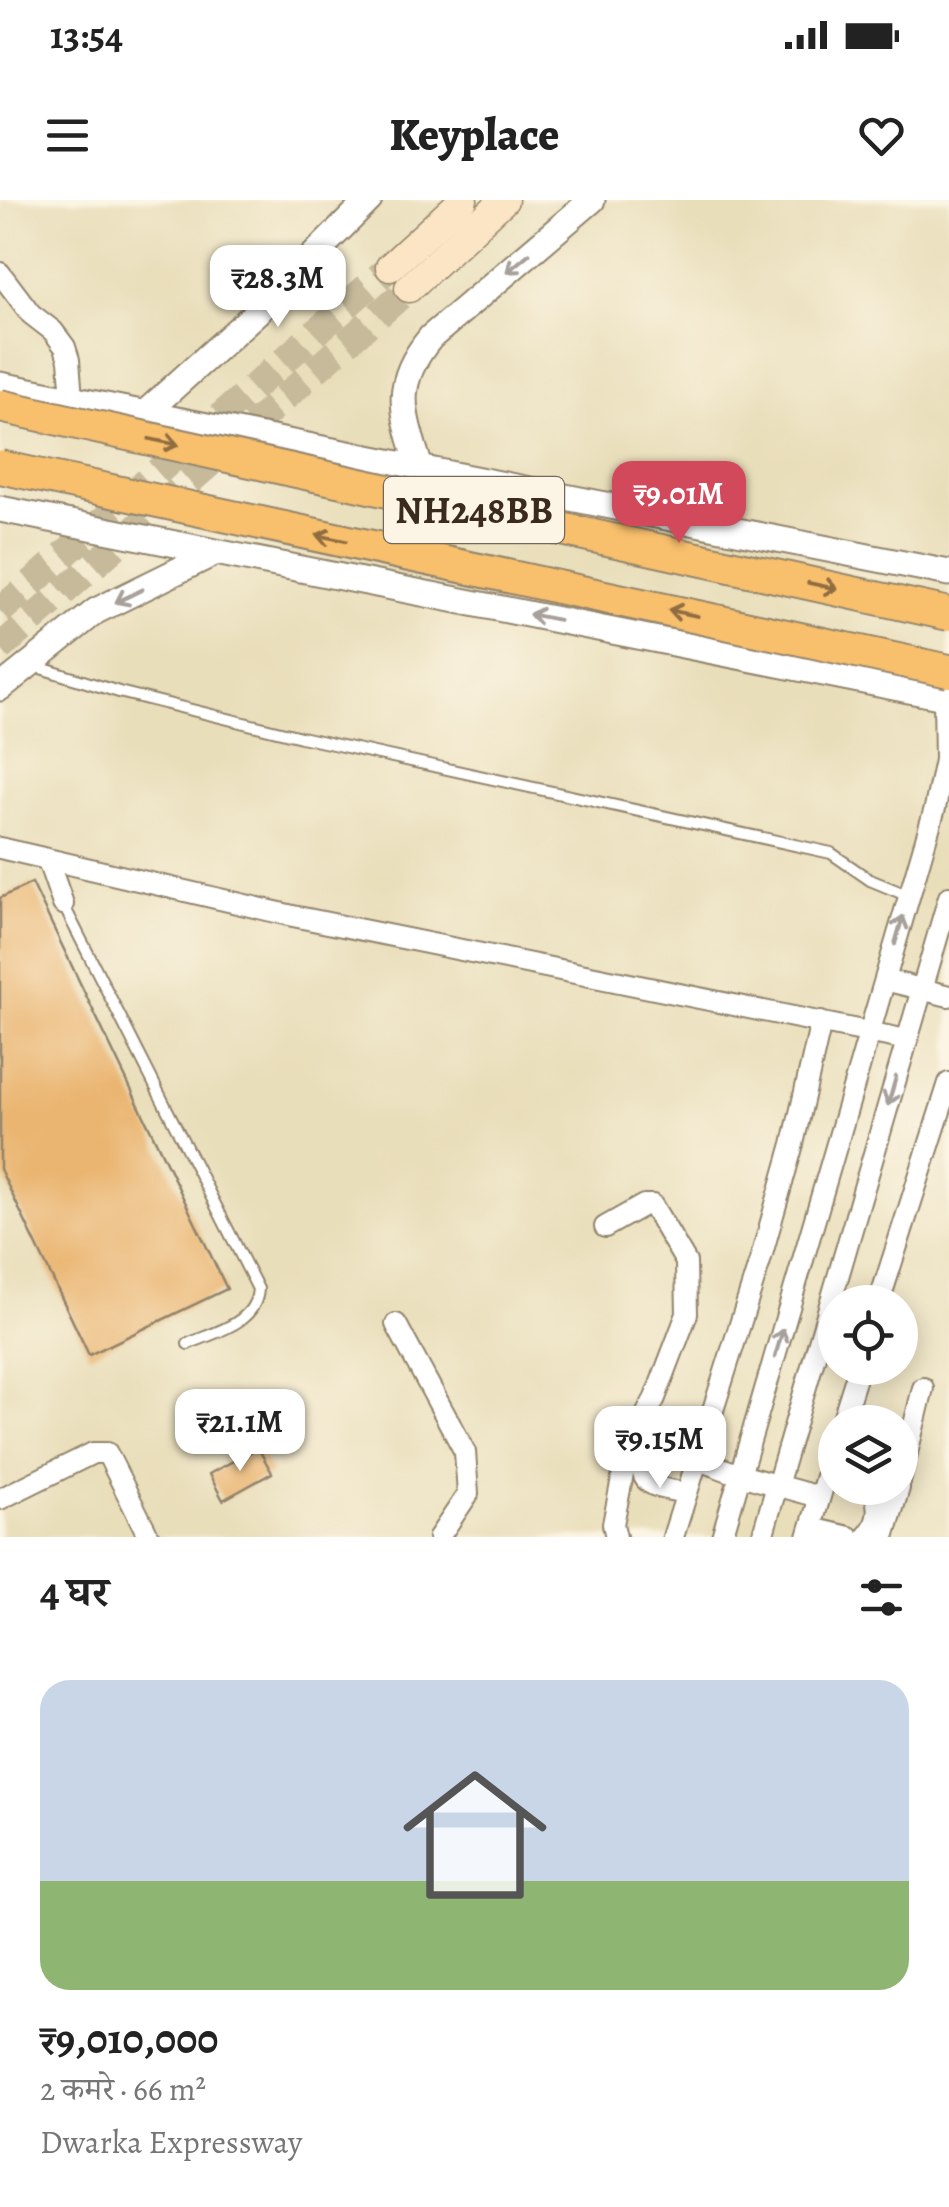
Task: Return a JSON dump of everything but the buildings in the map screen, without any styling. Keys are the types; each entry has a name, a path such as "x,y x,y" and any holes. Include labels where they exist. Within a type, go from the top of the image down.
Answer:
{"highway":[{"name":"NH248BB","path":"0,406 949,614"},
{"name":"NH248BB","path":"0,467 947,688"}],"main road":[{"path":"463,200 400,277 504,200"}],"street":[{"path":"144,414 257,312 368,200"},
{"path":"420,468 404,417 405,380 412,360 431,337 592,200"},
{"path":"0,273 24,305 64,346 72,400"},
{"path":"0,385 949,573"},
{"path":"0,509 947,688 945,760 909,896 722,1537"},
{"path":"0,688 96,611 216,552"},
{"path":"0,848 293,916 907,1040"},
{"path":"48,860 63,904"},
{"path":"762,1537 949,897"},
{"path":"885,980 949,996"},
{"path":"673,1537 779,1194 821,1022"},
{"path":"884,1285 949,1083"},
{"path":"605,1228 652,1204 688,1271 687,1314 613,1524 616,1537"},
{"path":"396,1324 465,1452 468,1494 439,1537"},
{"path":"918,1408 923,1388"},
{"path":"637,1452 654,1442 663,1442 740,1475 818,1496"},
{"path":"637,1452 651,1485 686,1492"},
{"path":"0,1499 93,1454 107,1453 149,1537"},
{"path":"818,1503 810,1532 849,1537"},
{"path":"879,1529 890,1505"}],"lane":[{"path":"28,664 222,719 831,853 870,880 909,896"},
{"path":"63,904 258,1290 254,1306 240,1320 188,1344"}],"tunnel":[{"path":"0,611 390,267"},
{"path":"0,648 409,288"}]}
